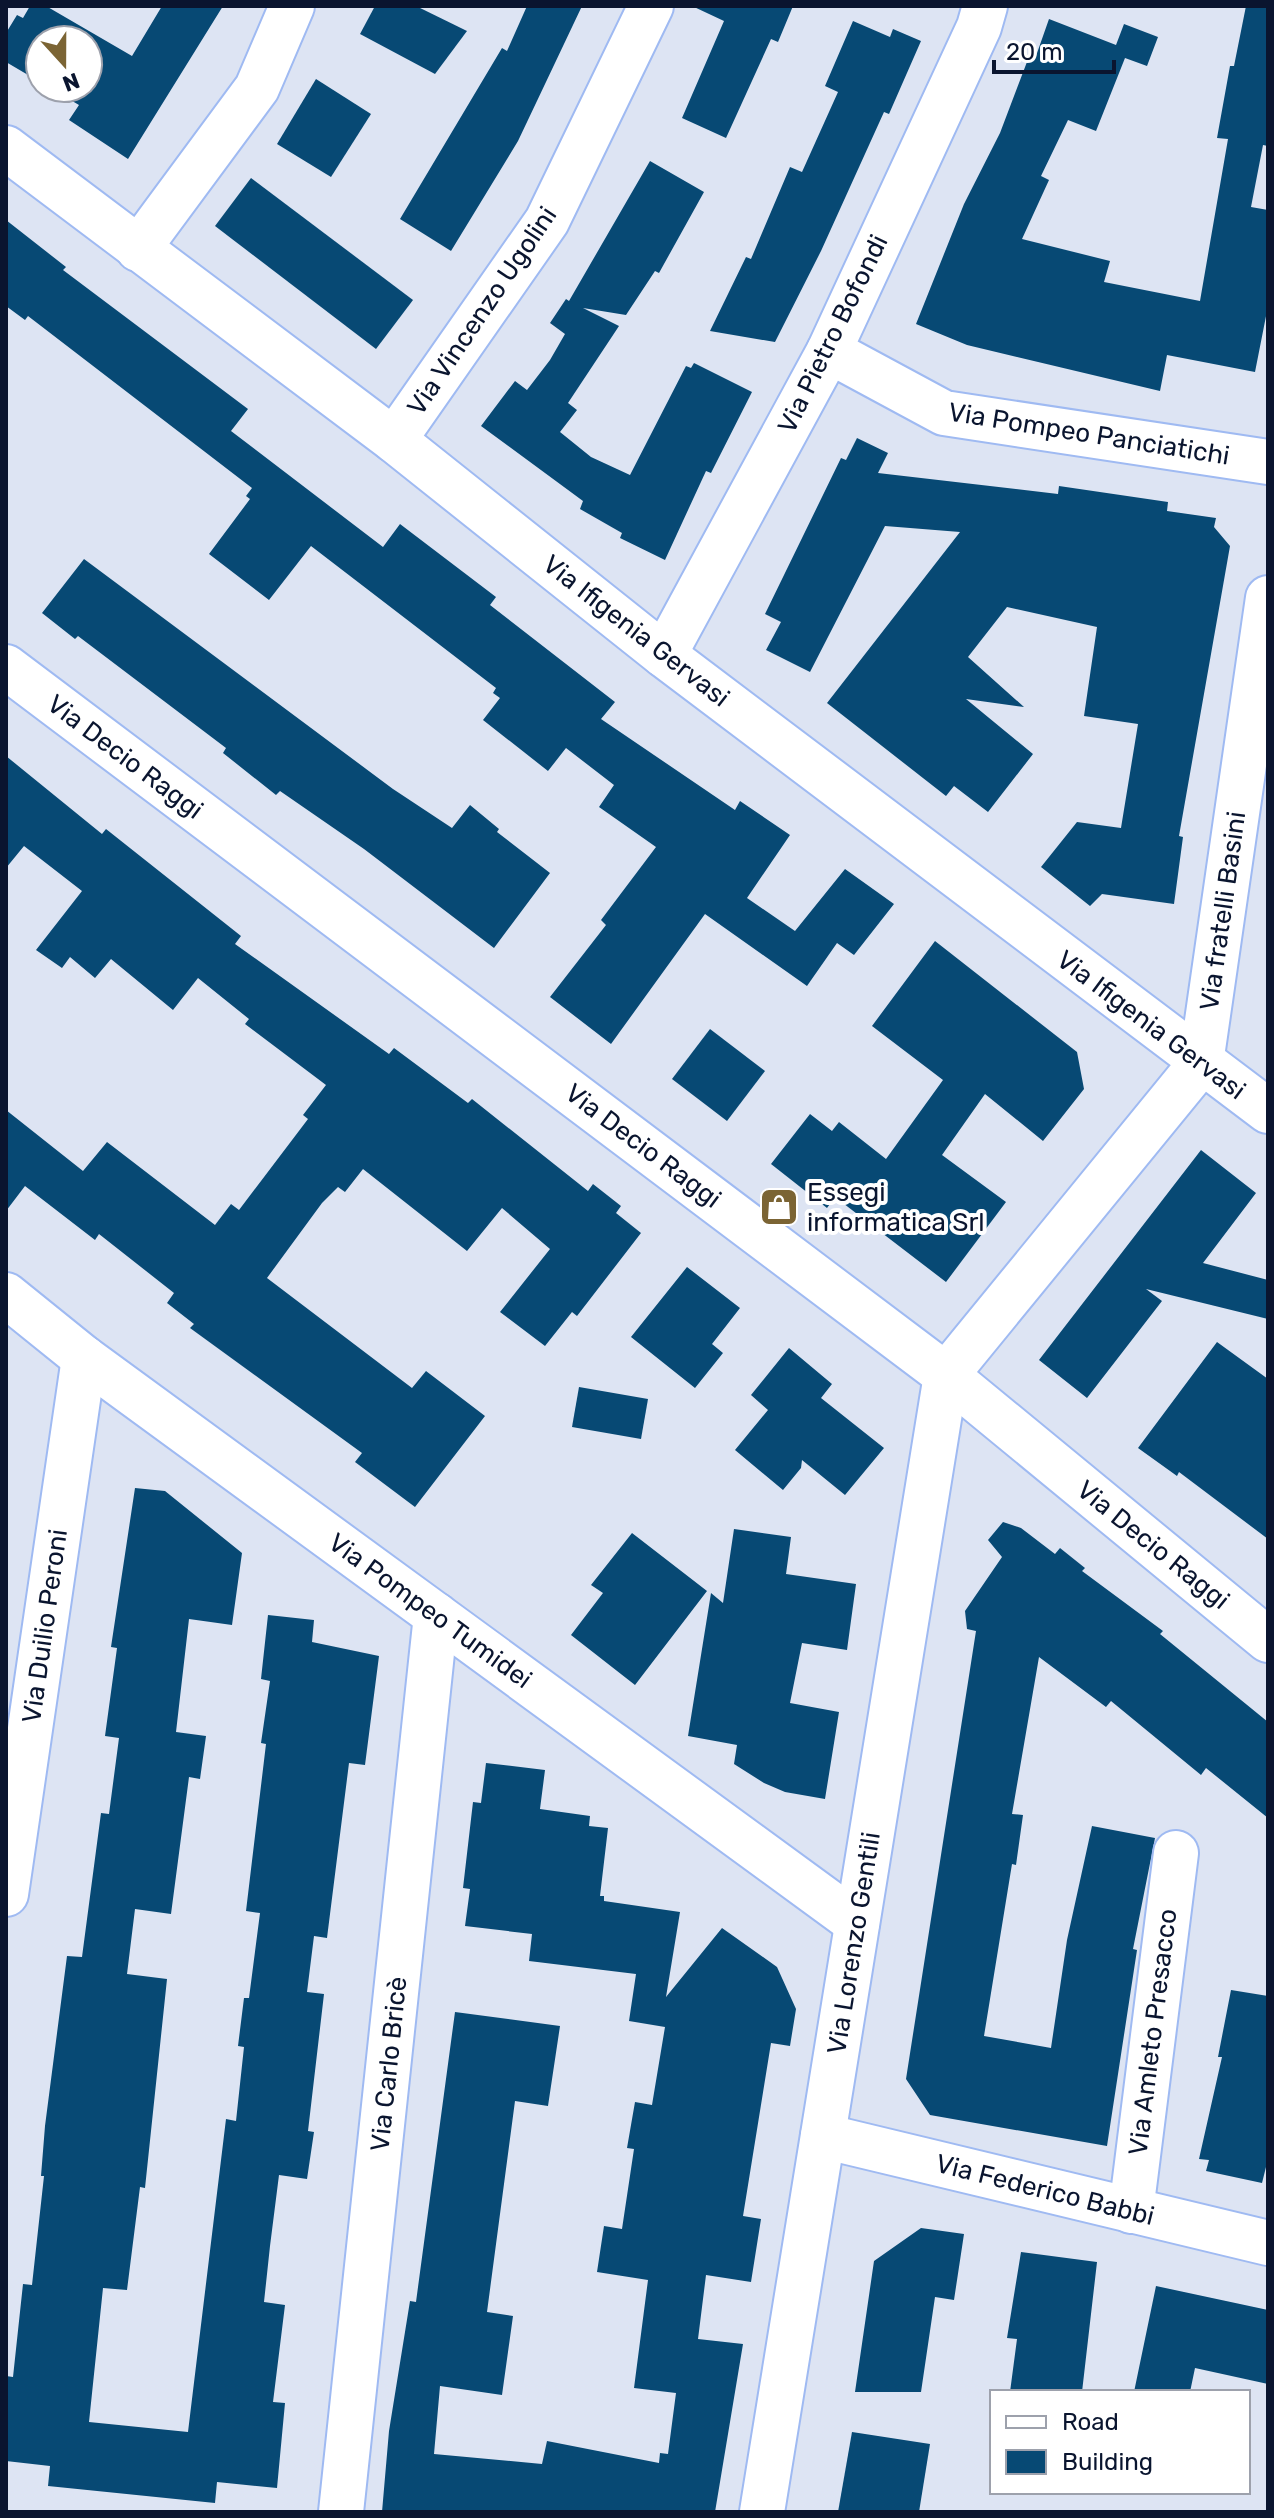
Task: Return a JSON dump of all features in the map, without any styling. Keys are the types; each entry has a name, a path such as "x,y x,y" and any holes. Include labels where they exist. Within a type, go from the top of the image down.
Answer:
{"street":[{"path":"138,249 257,88 292,6"},
{"name":"Via Vincenzo Ugolini","path":"394,440 547,221 651,6"},
{"name":"Via Pietro Bofondi","path":"664,655 829,351 979,27 985,6"},
{"name":"Via Ifigenia Gervasi","path":"6,148 394,440 664,655 1268,1111"},
{"name":"Via Pompeo Panciatichi","path":"829,351 944,413 1268,462"},
{"name":"Via fratelli Basini","path":"1201,1063 1268,598"},
{"name":"Via Decio Raggi","path":"6,667 946,1375 1268,1640"},
{"path":"946,1375 1201,1063"},
{"name":"Via Pompeo Tumidei","path":"6,1295 84,1358 857,1923"},
{"name":"Via Duilio Peroni","path":"6,1894 84,1358"},
{"name":"Via Lorenzo Gentili","path":"762,2512 946,1375"},
{"name":"Via Carlo Bricè","path":"341,2512 436,1615"},
{"name":"Via Amleto Presacco","path":"1131,2211 1176,1853"},
{"name":"Via Federico Babbi","path":"823,2136 1268,2243"}],"building":[{"path":"30,6 46,6 77,24 24,24 24,73 6,62 6,33 17,15 23,18"},
{"path":"162,6 223,6 128,159 69,120 79,105 104,104 104,40 132,56"},
{"path":"375,6 416,6 467,31 435,74 360,34"},
{"path":"527,6 582,6 518,141 451,251 400,219 502,48 507,51"},
{"path":"692,6 793,6 778,42 771,39 726,138 682,118 724,21"},
{"path":"1246,6 1268,6 1268,146 1263,145 1251,207 1268,210 1268,306 1255,372 1167,355 1160,391 967,345 916,324 964,204 1000,133 1030,54 1036,56 1049,19 1116,45 1124,24 1158,37 1147,66 1125,58 1096,131 1068,120 1041,176 1049,180 1022,239 1110,261 1104,282 1200,301 1228,139 1217,138 1230,66 1234,66"},
{"path":"853,21 890,37 893,29 921,41 889,114 884,112 821,251 775,342 710,331 746,257 751,259 790,167 802,172 838,92 825,86"},
{"path":"316,79 371,114 331,177 277,144"},
{"path":"650,161 704,192 659,273 655,271 626,315 583,308 619,326 568,403 577,410 560,432 591,457 630,475 686,366 691,368 694,363 752,392 711,473 706,471 665,560 620,538 622,533 580,509 583,501 481,426 515,381 527,390 550,360 565,334 550,323 566,299 569,301"},
{"path":"251,178 413,300 376,349 215,226"},
{"path":"6,220 66,267 63,270 248,409 231,431 383,547 400,524 496,597 490,605 615,702 601,719 735,810 740,801 790,835 747,898 795,931 845,869 894,904 854,955 837,943 807,986 705,914 611,1044 550,997 606,925 601,920 656,847 599,807 614,785 566,748 548,771 483,720 500,698 493,693 496,688 311,546 269,600 209,554 250,499 246,496 252,488 28,316 25,320 6,306"},
{"path":"857,438 888,453 878,473 1058,494 1059,486 1168,502 1167,511 1216,518 1214,527 1230,546 1179,836 1183,837 1174,904 1102,894 1090,906 1041,867 1077,822 1121,828 1138,724 1084,716 1097,627 1007,607 968,657 1024,707 966,699 1033,754 988,812 954,786 946,796 827,703 960,532 885,526 810,672 766,650 781,622 765,614 841,458 846,460"},
{"path":"84,559 393,789 452,828 470,805 499,829 497,832 550,873 494,948 364,849 280,791 276,795 223,753 226,748 78,636 75,639 42,613"},
{"path":"6,756 102,834 106,829 241,936 235,944 389,1054 394,1048 468,1103 472,1099 588,1191 593,1184 621,1206 616,1213 641,1233 577,1316 572,1312 545,1346 500,1312 550,1249 502,1208 467,1251 363,1169 345,1192 338,1187 322,1203 267,1278 412,1388 426,1371 485,1416 415,1507 355,1462 362,1453 190,1328 194,1324 167,1303 174,1293 99,1234 95,1240 25,1186 6,1211 6,1110 83,1171 107,1142 215,1225 231,1204 239,1210 308,1119 303,1115 326,1085 245,1024 249,1019 198,978 173,1010 111,959 95,978 70,957 62,968 36,950 82,891 24,846 6,868"},
{"path":"935,941 1077,1052 1084,1089 1043,1141 985,1094 942,1155 1006,1202 946,1282 835,1197 827,1208 771,1164 810,1114 832,1131 839,1122 886,1159 943,1080 872,1026"},
{"path":"710,1029 765,1071 727,1121 672,1079"},
{"path":"1201,1150 1256,1193 1203,1263 1268,1280 1268,1319 1146,1289 1162,1301 1087,1398 1039,1360"},
{"path":"687,1267 740,1308 712,1344 723,1353 695,1388 631,1337"},
{"path":"1217,1342 1268,1379 1268,1539 1179,1472 1177,1476 1138,1448"},
{"path":"789,1348 832,1384 821,1398 884,1448 845,1495 802,1460 801,1468 783,1490 735,1450 768,1410 751,1395"},
{"path":"579,1387 648,1399 641,1439 572,1427"},
{"path":"135,1488 165,1491 242,1553 232,1625 189,1619 176,1732 206,1736 200,1779 189,1777 171,1914 135,1909 127,1974 167,1979 145,2188 140,2187 127,2290 103,2288 89,2422 188,2432 226,2119 236,2121 244,2047 238,2046 244,1998 249,1998 260,1913 246,1911 266,1744 261,1743 270,1681 261,1679 268,1615 314,1620 312,1642 379,1656 365,1765 349,1763 327,1938 314,1936 307,1992 324,1994 308,2131 314,2132 307,2179 279,2175 270,2246 264,2302 285,2305 273,2402 285,2403 277,2488 217,2482 215,2503 48,2486 50,2466 6,2461 6,2376 13,2377 23,2284 32,2285 44,2176 41,2176 45,2126 67,1956 82,1957 101,1813 109,1814 119,1738 105,1736 117,1648 111,1647"},
{"path":"1003,1522 1021,1528 1055,1554 1060,1548 1085,1568 1082,1571 1163,1631 1160,1634 1268,1722 1268,1818 1206,1768 1201,1775 1111,1701 1106,1707 1039,1657 1012,1814 1023,1815 1016,1865 1012,1864 984,2036 1051,2048 1067,1940 1092,1826 1155,1838 1133,1949 1137,1950 1107,2146 930,2115 906,2079 976,1631 967,1629 965,1611 1002,1557 988,1540"},
{"path":"734,1529 791,1537 786,1574 856,1584 847,1650 802,1643 790,1703 839,1712 825,1799 785,1792 764,1783 734,1764 737,1745 688,1736 711,1593 723,1603"},
{"path":"632,1533 707,1591 635,1685 571,1635 603,1593 591,1585"},
{"path":"486,1763 545,1770 540,1809 590,1816 589,1826 608,1828 600,1896 604,1896 604,1901 680,1912 666,1997 722,1928 777,1967 796,2009 790,2046 771,2043 743,2216 761,2219 751,2282 706,2275 698,2339 743,2344 715,2512 382,2512 389,2431 410,2301 416,2302 455,2012 560,2026 548,2106 515,2101 487,2312 513,2316 502,2395 440,2386 434,2454 542,2464 547,2441 659,2463 660,2453 668,2454 676,2393 634,2388 648,2280 597,2272 604,2226 622,2229 634,2149 627,2148 635,2102 652,2105 665,2027 629,2021 636,1974 529,1961 532,1934 465,1926 470,1889 463,1888 473,1802 481,1803"},
{"path":"1231,1990 1268,1996 1268,2159 1262,2183 1206,2171 1209,2160 1199,2159 1222,2057 1218,2057"},
{"path":"921,2228 964,2234 954,2300 935,2297 921,2392 855,2392 874,2261"},
{"path":"1021,2252 1097,2262 1082,2390 1010,2390 1017,2339 1007,2338"},
{"path":"1156,2286 1268,2310 1268,2384 1195,2368 1190,2390 1134,2390"},
{"path":"852,2432 930,2444 919,2512 838,2512"}],"place":[{"name":"Essegi informatica Srl","path":"779,1207"}]}
